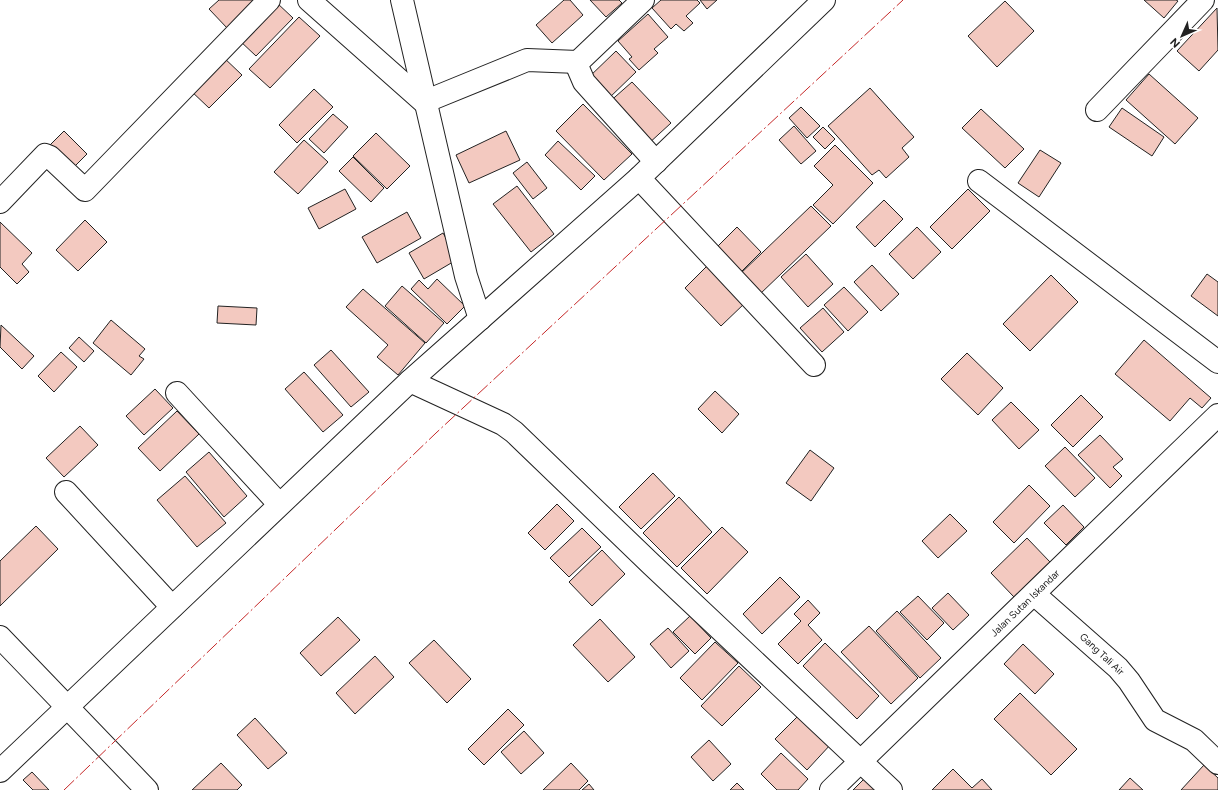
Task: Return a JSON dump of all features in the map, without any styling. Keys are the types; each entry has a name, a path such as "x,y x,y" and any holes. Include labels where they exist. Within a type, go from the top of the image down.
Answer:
{"street":[{"path":"0,202 45,155 50,157 82,189 85,190 269,0"},
{"path":"309,0 424,102"},
{"path":"402,0 424,102 466,276 480,319"},
{"path":"424,102 527,60 578,62 643,0"},
{"path":"0,771 68,708 279,504 410,381 639,178 824,0"},
{"path":"1097,110 1203,0"},
{"path":"578,62 578,68 584,82 656,162"},
{"path":"639,178 814,365"},
{"path":"979,181 1218,362"},
{"path":"410,381 503,424 514,432 651,564 891,790"},
{"path":"177,393 279,504"},
{"name":"Jalan Sutan Iskandar","path":"831,790 1218,415"},
{"path":"66,492 172,607"},
{"name":"Gang Tali Air","path":"1034,594 1118,668 1129,681 1155,720 1194,740 1218,763"},
{"path":"0,637 147,790"}],"building":[{"path":"219,0 257,0 228,29 209,9"},
{"path":"564,0 570,0 583,15 552,43 536,25"},
{"path":"590,0 619,0 622,3 606,17"},
{"path":"661,0 697,0 700,3 686,16 693,23 684,31 676,24 671,29 652,8"},
{"path":"700,0 717,0 707,9"},
{"path":"1144,0 1176,0 1178,1 1164,18"},
{"path":"1005,1 1034,31 997,67 968,36"},
{"path":"276,2 293,18 256,56 239,40"},
{"path":"1217,8 1218,50 1199,71 1177,51"},
{"path":"648,14 668,37 654,49 658,53 639,70 629,59 632,57 618,41"},
{"path":"299,17 320,36 270,88 249,69"},
{"path":"616,51 636,72 607,100 587,79"},
{"path":"221,55 242,75 209,108 189,89"},
{"path":"1149,74 1198,118 1175,144 1126,100"},
{"path":"632,82 671,123 647,145 607,104"},
{"path":"870,88 914,137 902,148 909,157 886,178 879,170 872,175 828,126"},
{"path":"314,89 333,107 297,143 279,125"},
{"path":"583,104 632,154 604,180 556,131"},
{"path":"801,107 820,126 807,138 789,118"},
{"path":"1122,108 1164,137 1152,156 1109,127"},
{"path":"981,109 1024,149 1005,168 962,128"},
{"path":"333,114 348,127 324,153 309,139"},
{"path":"794,126 816,151 801,164 779,140"},
{"path":"823,127 835,139 825,149 813,137"},
{"path":"64,131 87,154 72,169 49,146"},
{"path":"506,131 520,160 469,183 456,155"},
{"path":"376,133 410,166 387,189 353,156"},
{"path":"304,140 328,162 298,194 274,172"},
{"path":"558,141 595,176 581,190 545,155"},
{"path":"835,145 873,183 833,224 813,205 833,185 814,166"},
{"path":"1040,150 1061,163 1039,197 1018,183"},
{"path":"353,157 384,188 371,202 339,171"},
{"path":"527,162 547,188 533,199 513,173"},
{"path":"517,186 554,234 531,252 493,204"},
{"path":"345,189 356,209 319,229 308,208"},
{"path":"968,189 990,211 952,249 930,227"},
{"path":"884,200 903,219 875,247 856,227"},
{"path":"811,206 831,226 759,295 739,275"},
{"path":"407,212 421,238 377,263 362,237"},
{"path":"85,220 107,242 78,271 56,250"},
{"path":"0,222 32,253 22,264 29,272 17,284 0,267"},
{"path":"737,227 761,252 739,274 715,249"},
{"path":"917,227 941,252 913,279 889,254"},
{"path":"443,233 458,259 424,279 409,253"},
{"path":"806,254 833,284 808,307 781,277"},
{"path":"709,264 746,302 721,326 685,288"},
{"path":"872,265 899,294 881,311 854,282"},
{"path":"1207,274 1218,282 1218,316 1191,296"},
{"path":"1051,275 1078,302 1030,351 1003,324"},
{"path":"437,279 465,306 447,324 411,289 419,280 428,289"},
{"path":"402,286 444,323 426,343 385,306"},
{"path":"844,287 868,312 848,331 824,305"},
{"path":"363,289 425,343 398,375 377,357 388,345 346,307"},
{"path":"218,306 257,308 256,325 217,323"},
{"path":"823,308 844,332 822,352 800,328"},
{"path":"111,320 145,349 139,356 144,359 131,375 93,343"},
{"path":"1,325 34,356 22,369 0,347"},
{"path":"79,337 94,351 84,362 69,348"},
{"path":"1144,340 1211,398 1202,408 1190,398 1170,421 1115,374"},
{"path":"331,350 369,392 351,407 314,365"},
{"path":"61,352 77,367 54,392 38,376"},
{"path":"967,353 1003,388 978,415 941,379"},
{"path":"304,372 343,415 323,432 285,389"},
{"path":"155,389 173,408 144,435 126,416"},
{"path":"715,391 739,414 722,433 698,409"},
{"path":"1081,395 1103,417 1073,447 1051,425"},
{"path":"1011,402 1039,430 1019,449 992,420"},
{"path":"177,411 199,434 160,471 138,448"},
{"path":"80,426 98,445 64,477 46,458"},
{"path":"1100,435 1123,459 1113,467 1122,476 1110,488 1078,455"},
{"path":"1065,447 1095,478 1075,497 1045,466"},
{"path":"810,450 834,468 811,501 786,483"},
{"path":"209,452 247,496 224,517 186,472"},
{"path":"653,473 675,496 641,529 619,507"},
{"path":"185,476 226,523 197,547 157,500"},
{"path":"1029,485 1050,506 1014,543 993,522"},
{"path":"679,497 712,532 677,567 643,533"},
{"path":"557,504 574,521 545,550 528,533"},
{"path":"1063,505 1084,527 1066,545 1044,523"},
{"path":"950,514 967,531 938,558 922,541"},
{"path":"36,526 58,549 0,606 0,561"},
{"path":"722,527 748,552 707,594 681,568"},
{"path":"582,528 601,547 569,577 550,558"},
{"path":"1027,538 1050,562 1014,597 991,573"},
{"path":"602,550 625,574 592,606 569,582"},
{"path":"780,577 800,597 762,634 743,614"},
{"path":"948,593 969,615 953,630 932,608"},
{"path":"918,596 944,623 927,640 900,612"},
{"path":"808,600 820,613 808,625 822,640 798,664 778,644 801,621 794,614"},
{"path":"897,611 941,658 920,678 876,631"},
{"path":"690,616 711,638 695,654 673,632"},
{"path":"338,617 360,640 321,676 300,653"},
{"path":"600,619 635,657 608,682 573,645"},
{"path":"869,626 918,678 891,704 841,652"},
{"path":"668,628 689,651 671,668 650,644"},
{"path":"434,640 471,679 447,703 409,663"},
{"path":"715,642 738,663 702,700 680,678"},
{"path":"825,643 879,696 857,719 803,666"},
{"path":"1023,644 1054,674 1035,694 1004,664"},
{"path":"375,656 394,677 355,714 336,693"},
{"path":"739,666 761,687 722,726 701,706"},
{"path":"1020,693 1077,749 1051,775 994,719"},
{"path":"508,709 524,725 484,765 468,749"},
{"path":"800,714 831,744 807,770 775,739"},
{"path":"255,718 287,753 268,769 237,735"},
{"path":"524,731 544,753 521,774 501,752"},
{"path":"709,740 731,764 713,781 691,757"},
{"path":"781,753 808,779 798,790 777,790 761,774"},
{"path":"221,763 242,785 237,790 192,790"},
{"path":"571,763 588,781 579,790 543,790"},
{"path":"1204,765 1218,778 1218,790 1181,790"},
{"path":"953,769 972,788 982,779 992,790 932,790"},
{"path":"32,772 49,790 33,790 23,780"},
{"path":"868,775 884,790 853,790"},
{"path":"1130,778 1143,790 1119,790"},
{"path":"737,783 744,790 730,790"},
{"path":"589,784 594,790 582,790"}],"power":[{"path":"64,790 436,433 903,0"}]}
